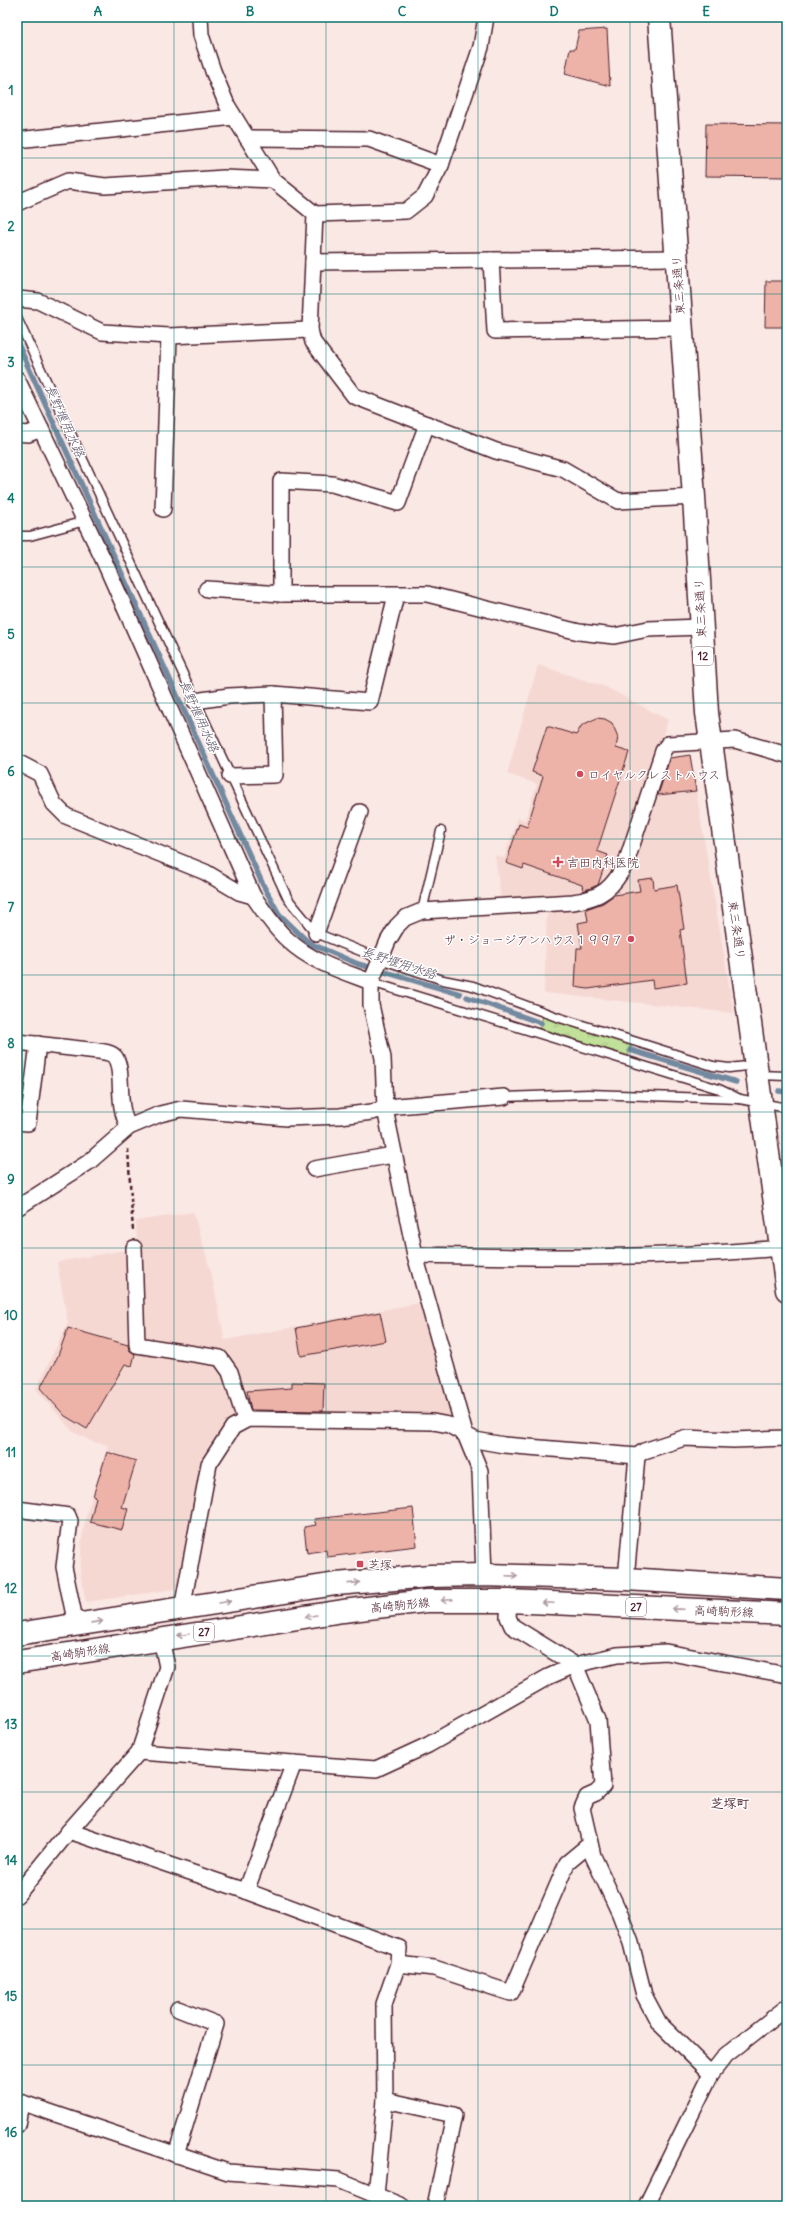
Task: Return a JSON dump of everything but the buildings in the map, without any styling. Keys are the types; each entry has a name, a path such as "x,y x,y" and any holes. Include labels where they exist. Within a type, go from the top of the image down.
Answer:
{"main road":[{"name":"東三条通り","path":"659,17 694,497 700,627 710,740 782,1242 787,1290"},
{"name":"27","path":"17,1634 336,1584 430,1576 484,1575 626,1579 787,1589"},
{"name":"高崎駒形線","path":"17,1662 392,1605 455,1600 508,1601 787,1614"}],"street":[{"path":"200,17 201,35 213,71 227,105 234,117 273,180 315,214 406,211 425,196 441,165 481,47 486,17"},
{"path":"17,140 234,117"},
{"path":"247,138 370,139 441,165"},
{"path":"17,203 68,181 105,186 224,178 273,180"},
{"path":"315,214 310,330 313,342 354,396 496,451 563,469 618,502 694,497"},
{"path":"313,262 676,258"},
{"path":"491,260 495,331 681,328"},
{"path":"17,299 38,300 102,332 169,336 310,330"},
{"path":"163,509 169,336"},
{"path":"17,379 85,521 253,896 287,940 300,950 328,966 376,969"},
{"path":"282,594 281,481 332,484 398,503 427,424"},
{"path":"17,433 28,434 42,429"},
{"path":"207,589 282,594 427,594 594,635 614,636 648,629 700,627"},
{"path":"195,701 229,696 273,694 370,702 396,595"},
{"path":"230,776 276,775 273,694"},
{"path":"484,1575 480,1471 465,1434 415,1255 384,1109 383,1058 371,1005 376,969 397,926 405,918 422,911 573,902 589,900 602,894 619,877 626,863 663,751 668,744 710,740 735,740 787,755"},
{"path":"17,762 40,774 54,804 66,816 204,872 239,892 253,896"},
{"path":"316,933 360,812"},
{"path":"17,1042 98,1051 109,1053 115,1057 119,1073 124,1130"},
{"path":"17,1122 28,1123 38,1044"},
{"path":"17,1208 89,1162 124,1130 155,1116 181,1109 287,1118 340,1116 397,1106 504,1098"},
{"path":"314,1169 393,1155"},
{"path":"415,1255 639,1257 707,1254 782,1242"},
{"path":"134,1248 136,1345 220,1358 230,1372 245,1420"},
{"path":"182,1609 209,1464 228,1433 233,1427 245,1420 433,1422 449,1425 475,1440 504,1445 638,1456 644,1451 684,1438 733,1440 787,1438"},
{"path":"626,1579 638,1456"},
{"path":"17,1509 68,1516 70,1520 64,1567 76,1625"},
{"path":"508,1601 508,1618 512,1626 575,1665 598,1720 602,1756 603,1786 596,1793 587,1797 582,1808 592,1856 620,1914 631,1943 644,1995 659,2023 711,2074"},
{"path":"17,1895 69,1831 139,1752 167,1667 161,1639"},
{"path":"139,1752 376,1769 428,1745 548,1677 575,1665 617,1655 666,1652 787,1675"},
{"path":"246,1891 294,1763"},
{"path":"69,1831 246,1891 399,1948 398,1964 384,2004 384,2100 376,2195"},
{"path":"398,1964 434,1968 511,1993 567,1863 590,1844"},
{"path":"646,2206 711,2074 726,2055 787,2007"},
{"path":"176,2154 216,2024 178,2009"},
{"path":"384,2100 454,2115 435,2206"},
{"path":"17,2125 19,2102 228,2172 339,2180 402,2206"}],"lane":[{"path":"17,318 288,900 316,933 376,969 719,1089 740,1099"},
{"path":"17,536 38,534 85,521"},
{"path":"422,911 441,831"},
{"path":"376,969 473,986 557,1017 712,1066 757,1070 787,1076"},
{"path":"504,1098 588,1094 740,1099 787,1108"}],"path":[{"path":"124,1130 128,1141 134,1248"}],"shaded area":[{"path":"538,665 606,687 668,720 623,855 614,875 588,896 501,900 495,855 504,858 518,818 525,820 537,784 507,774"},
{"path":"696,791 734,1013 544,993 547,908 604,897 655,795"},
{"path":"193,1212 211,1272 225,1340 424,1302 456,1419 247,1415 225,1430 182,1588 86,1602 80,1573 82,1538 86,1516 108,1445 93,1442 73,1432 36,1389 68,1323 57,1262 137,1248 136,1221"}],"green space":[{"path":"543,1017 632,1045 628,1056 539,1028"}],"waterway":[{"name":"長野堰用水路","path":"17,342 263,885 279,914 309,943 358,964 460,994"},
{"name":"長野堰用水路","path":"467,997 541,1023"},
{"name":"長野堰用水路","path":"630,1050 736,1082"},
{"name":"長野堰用水路","path":"779,1091 787,1092"}],"place":[{"name":"ロイヤルクレストハウス","path":"580,774"},
{"name":"吉田内科医院","path":"558,862"},
{"name":"ザ・ジョージアンハウス１９９７","path":"631,939"},
{"name":"芝塚","path":"360,1564"}],"district":[{"name":"芝塚町","path":"730,1803"}]}
